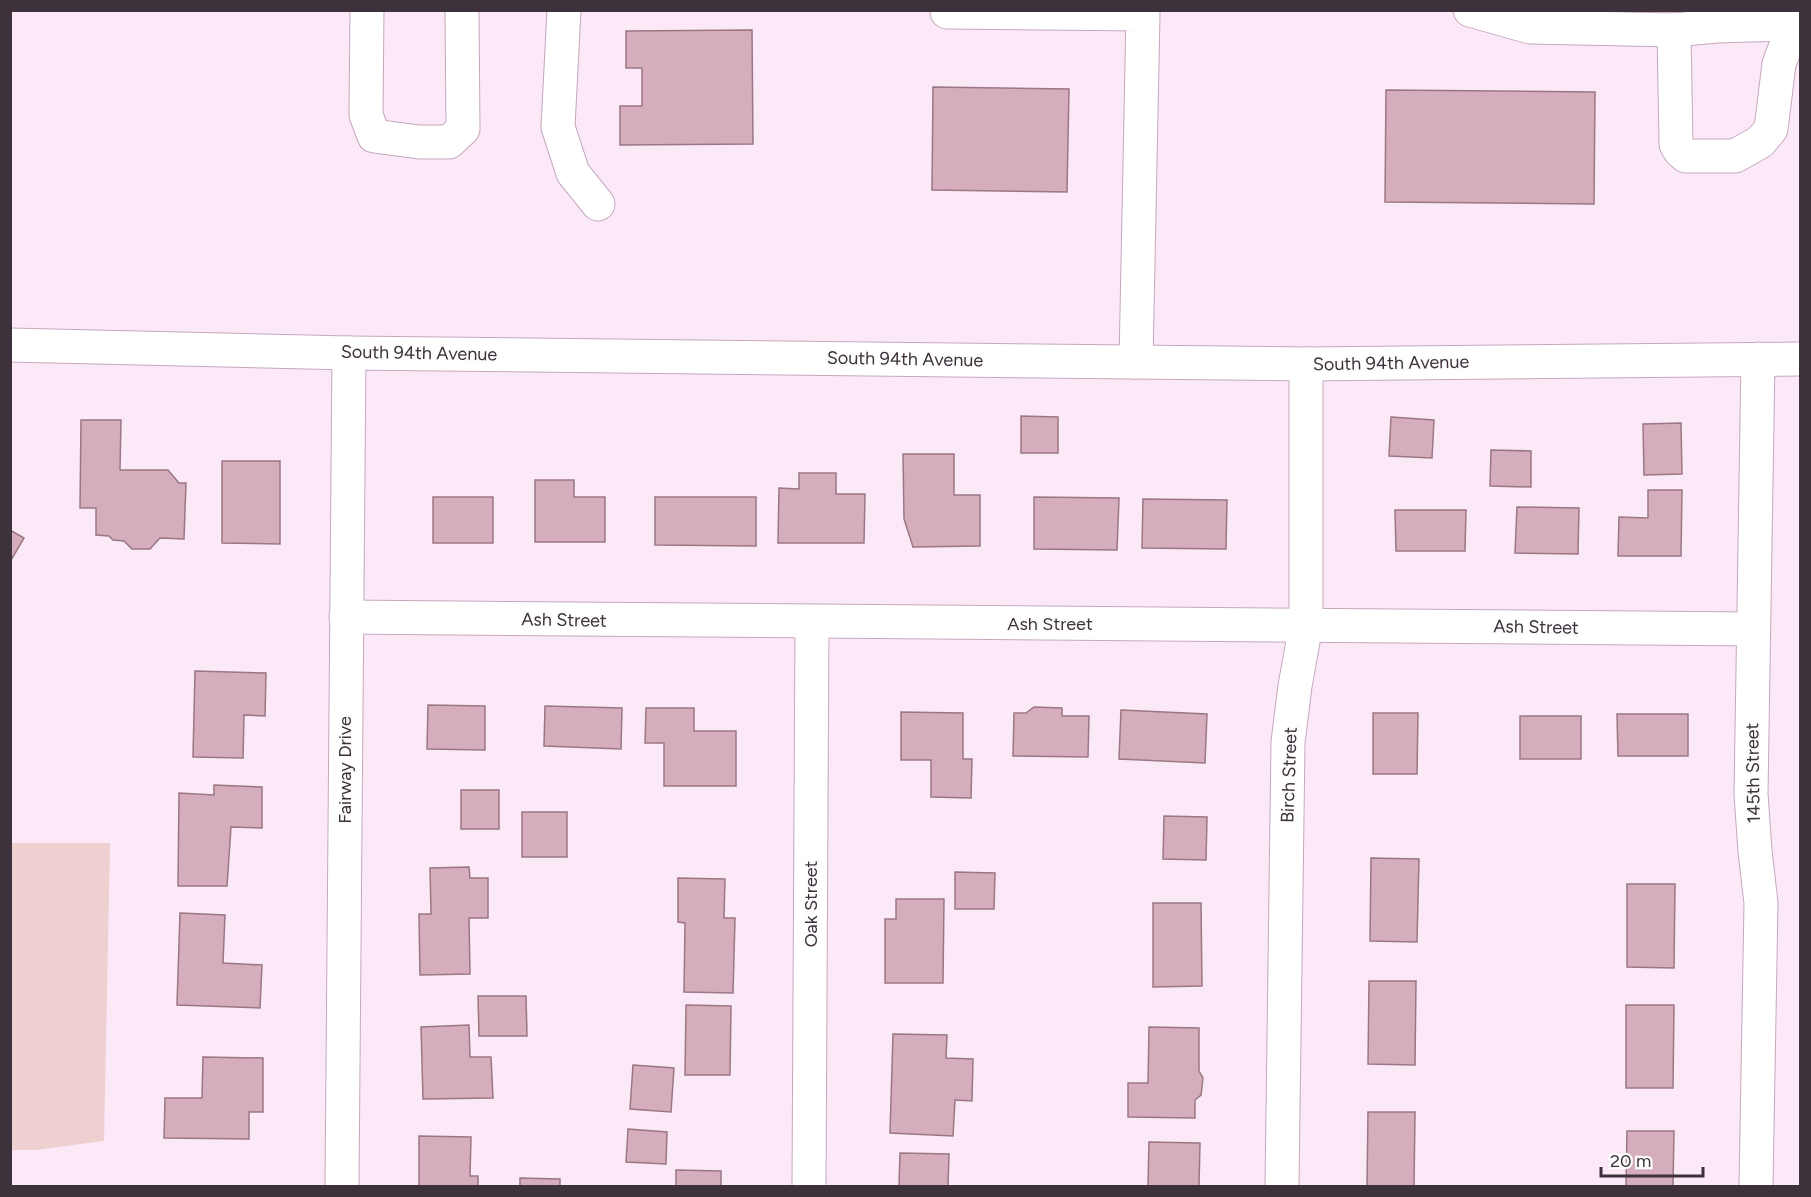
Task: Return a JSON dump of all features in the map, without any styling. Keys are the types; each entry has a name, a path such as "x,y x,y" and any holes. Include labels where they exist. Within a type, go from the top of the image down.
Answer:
{"street":[{"path":"367,10 366,115 374,136 419,142 448,142 463,129 462,10"},
{"path":"564,10 558,127 573,173 598,204"},
{"path":"1470,10 1530,27 1674,30 1794,17 1779,64 1771,129 1760,142 1736,156 1686,156 1680,152 1676,144 1674,30"},
{"path":"947,12 1143,14 1136,362"},
{"name":"South 94th Avenue","path":"10,345 349,353 1306,364 1800,359"},
{"name":"Fairway Drive","path":"342,1186 349,353"},
{"name":"145th Street","path":"1756,1186 1761,903 1751,794 1758,359"},
{"name":"Birch Street","path":"1282,1186 1287,742 1294,686 1306,625 1306,364"},
{"name":"Ash Street","path":"346,618 1753,629"},
{"name":"Oak Street","path":"809,1186 812,622"}],"shaded area":[{"path":"10,843 110,843 104,1141 35,1150 11,1150"}],"building":[{"path":"752,30 753,144 620,145 620,106 642,106 642,68 626,68 626,31"},
{"path":"933,87 1069,89 1067,192 932,190"},
{"path":"1386,90 1595,92 1594,204 1385,202"},
{"path":"1021,416 1058,417 1058,453 1021,453"},
{"path":"1391,417 1434,420 1432,458 1389,456"},
{"path":"81,420 121,420 120,470 168,470 179,483 186,483 184,539 160,538 150,549 132,549 124,541 96,535 96,508 80,508"},
{"path":"1681,423 1682,474 1644,475 1643,424"},
{"path":"1491,450 1531,451 1531,487 1490,486"},
{"path":"903,454 954,454 954,495 980,495 980,546 913,547 904,519"},
{"path":"222,461 280,461 280,544 222,543"},
{"path":"799,473 836,473 836,494 865,494 864,543 778,543 779,488 799,489"},
{"path":"535,480 574,480 574,497 605,497 605,542 535,542"},
{"path":"1648,490 1682,490 1681,556 1618,556 1619,517 1648,518"},
{"path":"433,497 493,497 493,543 433,543"},
{"path":"655,497 756,497 756,546 655,545"},
{"path":"1034,497 1119,498 1117,550 1034,549"},
{"path":"1143,499 1227,500 1226,549 1142,548"},
{"path":"1517,507 1579,508 1578,554 1515,553"},
{"path":"1395,510 1466,510 1465,551 1396,551"},
{"path":"10,530 24,538 10,562"},
{"path":"195,671 266,673 265,716 244,715 243,758 193,757"},
{"path":"428,705 485,706 485,750 427,749"},
{"path":"545,706 622,708 621,749 544,746"},
{"path":"1034,707 1062,708 1062,716 1089,716 1088,757 1013,756 1014,713 1026,713"},
{"path":"646,708 694,708 694,731 736,731 736,786 664,786 664,743 645,743"},
{"path":"1121,710 1207,714 1205,763 1119,759"},
{"path":"901,712 963,713 963,759 972,759 971,798 931,797 931,760 901,760"},
{"path":"1373,713 1418,713 1417,774 1373,774"},
{"path":"1617,714 1688,714 1688,756 1618,756"},
{"path":"1520,716 1581,716 1581,759 1520,759"},
{"path":"214,785 262,787 262,828 231,827 227,886 178,886 179,793 214,795"},
{"path":"461,790 499,790 499,829 461,829"},
{"path":"522,812 567,812 567,857 522,857"},
{"path":"1164,816 1207,817 1206,860 1163,859"},
{"path":"1371,858 1419,859 1417,942 1370,941"},
{"path":"469,867 470,878 488,878 488,918 469,918 470,974 420,975 419,914 431,914 430,868"},
{"path":"955,872 995,873 994,909 955,909"},
{"path":"678,878 725,879 724,918 735,918 733,993 684,992 685,923 678,922"},
{"path":"1627,884 1675,884 1674,968 1627,967"},
{"path":"896,899 944,899 943,983 885,983 885,919 896,919"},
{"path":"1153,903 1201,903 1202,986 1153,987"},
{"path":"180,913 225,915 223,963 262,965 260,1008 177,1005"},
{"path":"1369,981 1416,981 1415,1065 1368,1064"},
{"path":"478,996 526,996 527,1036 479,1036"},
{"path":"686,1005 731,1006 730,1075 685,1075"},
{"path":"1626,1005 1674,1005 1673,1088 1626,1088"},
{"path":"469,1025 470,1057 491,1057 493,1098 423,1099 421,1027"},
{"path":"1149,1027 1199,1028 1199,1071 1203,1078 1201,1095 1195,1100 1195,1118 1128,1117 1128,1083 1148,1083"},
{"path":"893,1034 947,1035 946,1058 973,1059 972,1101 955,1100 953,1136 890,1133"},
{"path":"203,1057 263,1058 263,1112 249,1112 249,1139 164,1138 165,1098 202,1098"},
{"path":"633,1065 674,1068 671,1112 630,1109"},
{"path":"1368,1112 1415,1112 1414,1186 1367,1186"},
{"path":"628,1129 667,1132 666,1164 626,1162"},
{"path":"1627,1131 1674,1131 1673,1186 1626,1186"},
{"path":"419,1136 471,1137 470,1176 478,1176 478,1186 419,1186"},
{"path":"1149,1142 1200,1143 1199,1186 1148,1186"},
{"path":"900,1153 949,1154 948,1186 899,1186"},
{"path":"676,1170 721,1171 721,1186 676,1186"},
{"path":"520,1178 560,1179 560,1186 520,1186"}]}
